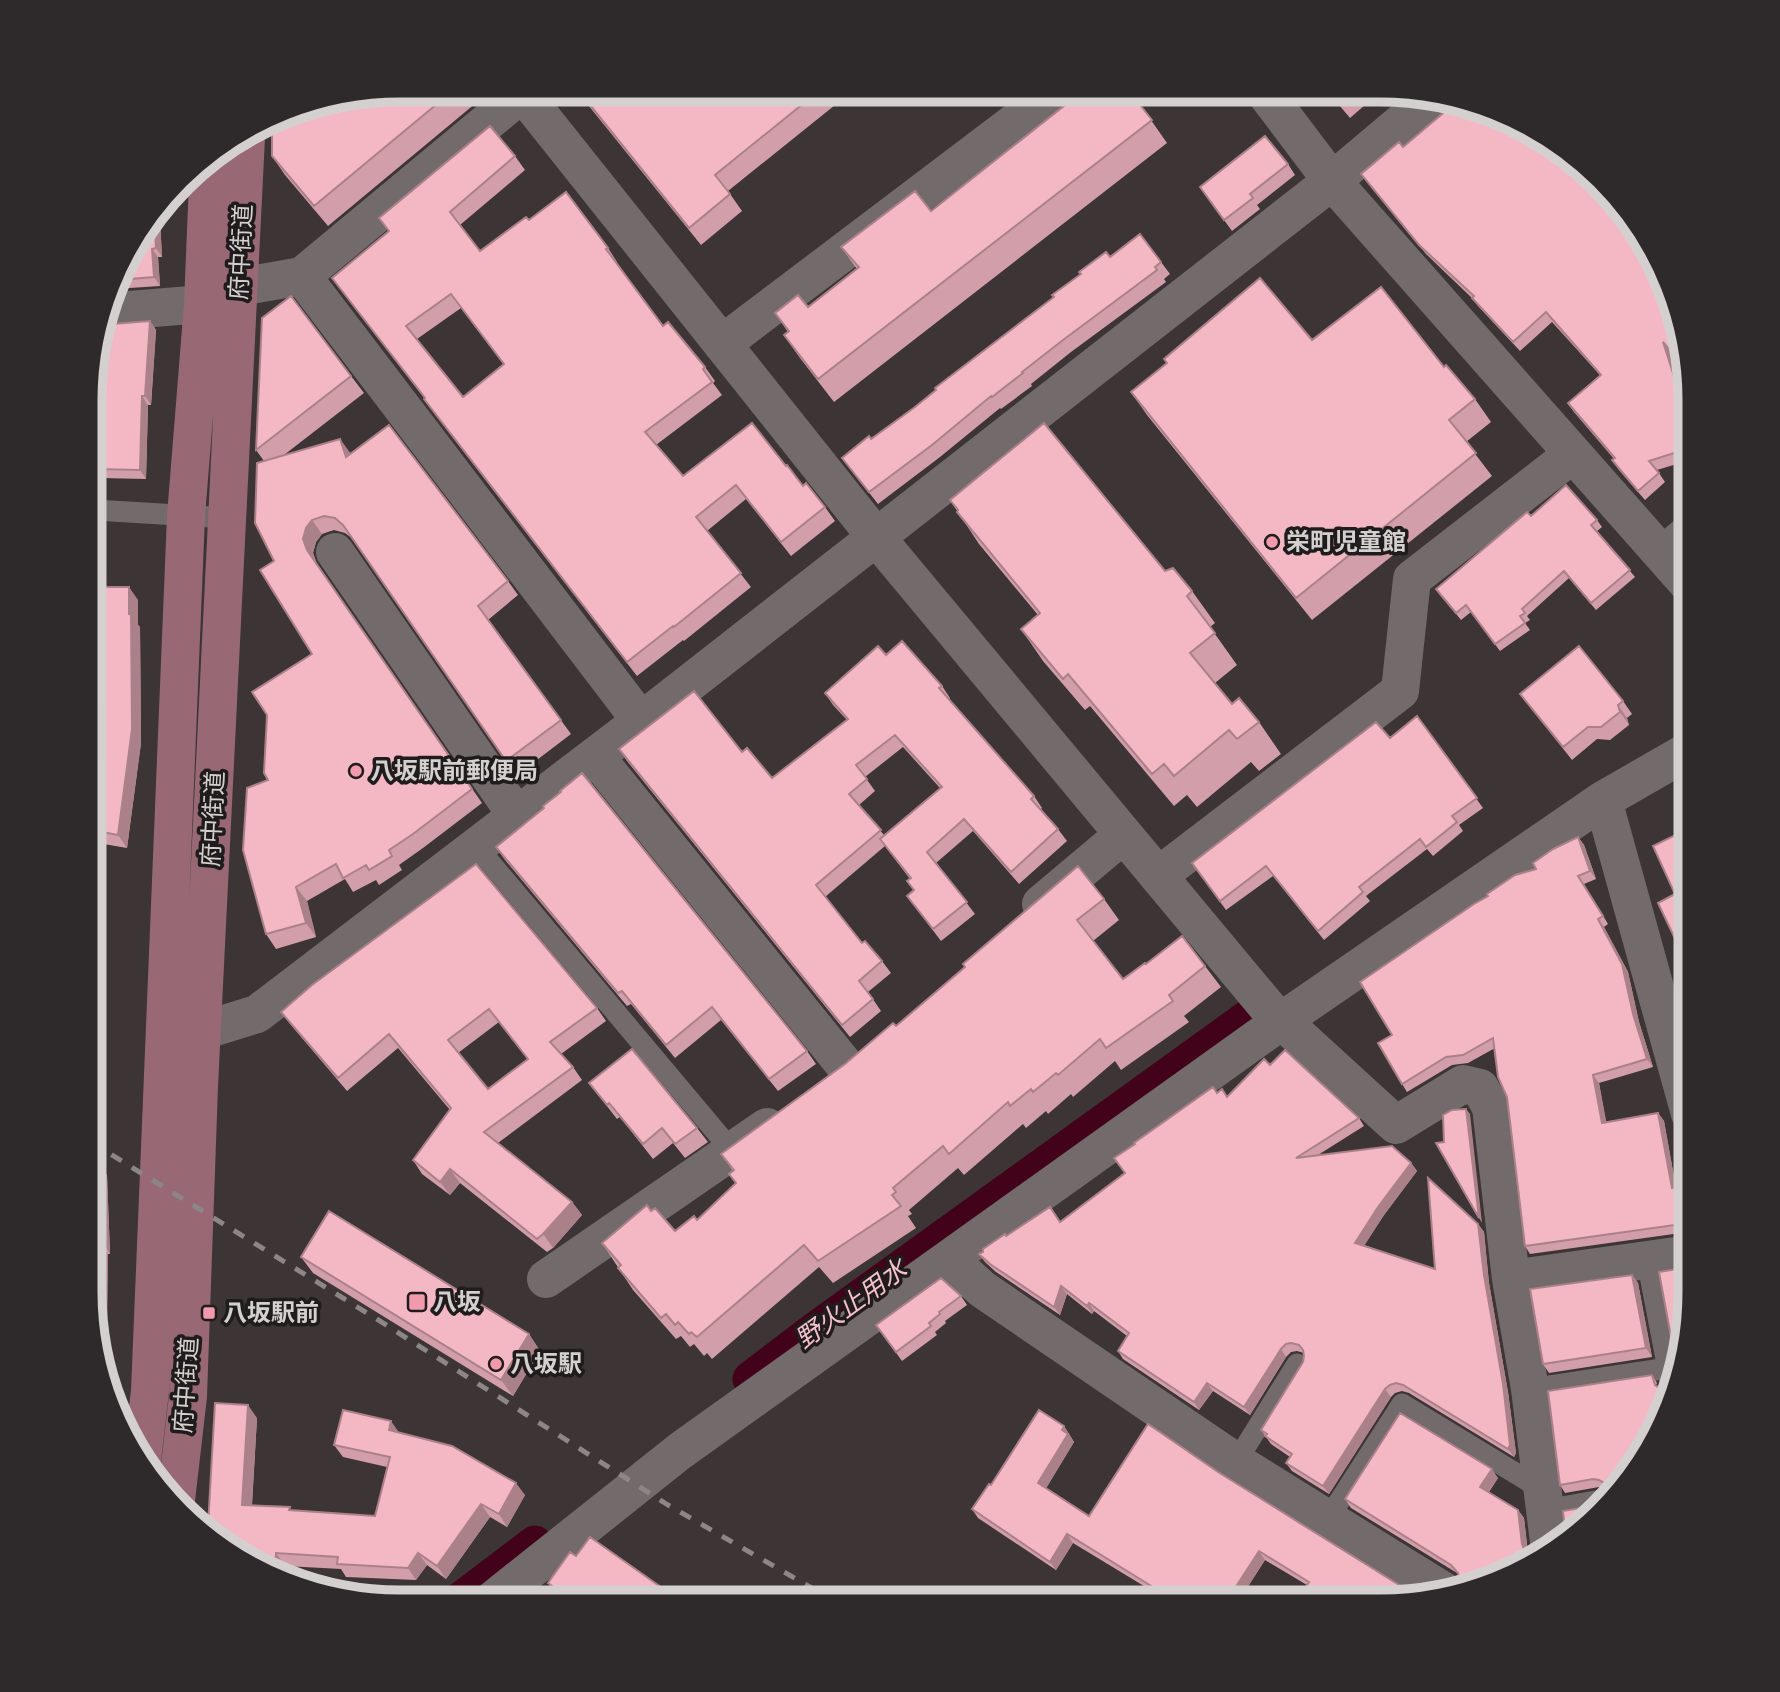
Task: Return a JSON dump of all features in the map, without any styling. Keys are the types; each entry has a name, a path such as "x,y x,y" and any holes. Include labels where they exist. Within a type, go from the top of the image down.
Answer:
{"main road":[{"name":"府中街道","path":"177,1491 188,1396 199,1086 246,144"},
{"name":"府中街道","path":"144,1446 150,1391 186,516 203,304 208,171"}],"street":[{"path":"115,311 203,304 239,287 302,276 510,102"},
{"path":"532,102 876,537 1280,1022 1396,1125 1463,1084 1480,1088 1491,1107 1511,1279 1530,1389 1549,1538"},
{"path":"722,344 1041,102"},
{"path":"1272,102 1332,181 1573,454 1676,544"},
{"path":"165,1030 202,1031 257,1014 641,721 1332,181 1423,104"},
{"path":"302,276 641,721"},
{"path":"1158,876 1400,691 1412,579 1573,454"},
{"path":"335,552 517,816"},
{"path":"546,1279 733,1152 858,1059 595,756"},
{"path":"505,1590 680,1451 1280,1022 1603,800 1678,757"},
{"path":"1603,800 1678,1071"},
{"path":"1017,925 1123,835"},
{"path":"1511,1279 1678,1256"},
{"path":"949,1259 982,1289 1236,1462 1435,1586"}],"lane":[{"path":"102,511 228,518"},
{"path":"477,847 733,1152"},
{"path":"1647,1260 1668,1370"},
{"path":"1236,1462 1297,1364"},
{"path":"1530,1389 1666,1376"},
{"path":"1328,1519 1402,1404 1544,1500 1594,1500"}],"building":[{"path":"439,102 314,206 272,156 272,130 304,117 360,104"},
{"path":"588,102 805,102 715,175 730,194 689,228"},
{"path":"1069,102 1138,102 1152,120 818,379 784,335 789,331 775,313 798,295 808,307 859,267 841,247 915,191 931,211"},
{"path":"1448,109 1495,124 1530,141 1577,175 1605,203 1639,250 1656,285 1673,341 1675,356 1663,342 1678,389 1678,452 1649,461 1659,473 1638,491 1612,460 1615,458 1568,403 1601,375 1546,312 1513,342 1472,298 1474,296 1419,245 1361,174 1399,142 1403,147"},
{"path":"490,126 515,156 450,212 480,251 526,217 529,220 566,192 663,326 668,322 705,367 703,369 712,382 645,432 683,476 752,423 803,486 806,483 825,507 781,542 736,485 696,517 741,573 627,662 332,278 389,231 379,218","holes":["451,294 504,364 463,397 406,326"]},
{"path":"1265,136 1288,164 1250,194 1253,198 1224,220 1200,187"},
{"path":"155,230 156,248 152,249 154,277 127,279"},
{"path":"1140,234 1161,262 1155,267 1157,270 869,492 842,458 869,436 871,439 915,407 936,390 935,388 1054,297 1052,295 1081,274 1079,272 1106,252 1110,257"},
{"path":"1260,278 1312,340 1381,287 1444,367 1446,365 1475,399 1449,420 1476,453 1296,598 1131,392 1167,363 1164,359"},
{"path":"291,296 351,376 256,450 262,318"},
{"path":"150,321 145,396 142,396 140,470 102,469 102,380 111,324"},
{"path":"1044,423 1165,571 1173,568 1192,591 1187,596 1215,633 1190,653 1232,704 1239,698 1259,722 1237,739 1229,730 1174,776 1164,764 1152,774 1068,674 1063,679 1021,629 1040,613 950,500"},
{"path":"389,425 508,581 478,606 561,720 506,761 343,525 335,518 324,516 312,520 303,539 307,550 472,789 389,850 392,856 369,870 366,865 343,878 336,864 296,887 306,923 266,934 243,850 247,788 268,780 264,773 267,715 252,692 312,654 260,570 274,561 255,523 257,463 340,439 346,457"},
{"path":"1566,485 1597,520 1591,525 1630,570 1591,603 1564,571 1522,609 1525,613 1520,616 1525,623 1495,644 1466,605 1456,613 1436,589 1527,512 1531,516"},
{"path":"102,587 129,587 131,614 132,729 118,835 102,832"},
{"path":"902,641 942,686 939,688 1034,796 1031,799 1058,829 1011,872 964,819 927,852 967,902 933,929 907,896 914,890 907,881 911,878 880,839 942,787 895,735 856,765 867,779 849,794 881,830 816,885 862,943 865,941 882,961 859,981 873,999 842,1025 619,749 694,691 742,752 747,748 772,778 848,719 825,693 878,646 886,655"},
{"path":"1579,646 1623,701 1618,705 1620,712 1601,727 1588,727 1563,747 1520,694"},
{"path":"1417,716 1477,798 1452,816 1457,822 1426,847 1420,839 1359,887 1363,892 1318,931 1266,866 1220,901 1192,863 1376,722 1390,738"},
{"path":"582,773 807,1051 769,1079 712,1007 666,1045 622,991 618,993 496,847"},
{"path":"1678,834 1678,945 1658,903 1675,894 1653,846"},
{"path":"1578,837 1590,871 1578,876 1603,916 1598,919 1622,964 1647,1059 1593,1075 1602,1123 1658,1113 1672,1188 1676,1187 1678,1225 1525,1246 1507,1097 1498,1077 1493,1038 1463,1055 1446,1057 1402,1084 1378,1043 1392,1035 1360,982 1515,875 1536,869 1533,863 1553,849"},
{"path":"476,864 597,1008 550,1042 573,1067 484,1132 572,1202 543,1234 537,1239 450,1169 440,1182 413,1160 451,1108 389,1034 338,1078 281,1012 312,985","holes":["489,1009 528,1059 488,1089 448,1040"]},
{"path":"1078,866 1104,899 1077,920 1123,979 1182,936 1205,966 1169,995 1173,1001 1106,1048 1100,1039 1058,1075 1056,1073 1033,1092 1031,1089 1010,1106 1008,1102 949,1154 943,1146 893,1188 896,1192 892,1195 901,1206 818,1261 804,1245 697,1337 691,1332 689,1334 678,1322 675,1325 666,1314 661,1318 618,1268 621,1265 602,1243 647,1205 651,1211 655,1208 675,1231 694,1216 697,1220 736,1183 729,1174 734,1170 721,1154 845,1064 893,1023 896,1026 965,967 963,964"},
{"path":"632,1049 697,1128 675,1144 662,1128 643,1144 589,1083"},
{"path":"1285,1050 1359,1118 1296,1158 1392,1146 1411,1163 1355,1243 1435,1269 1428,1178 1478,1224 1503,1384 1510,1445 1508,1449 1396,1383 1385,1389 1323,1486 1286,1463 1292,1454 1265,1436 1267,1434 1261,1430 1303,1362 1303,1350 1299,1345 1286,1344 1281,1349 1244,1407 1207,1383 1194,1402 1118,1351 1129,1333 1089,1303 1087,1306 1061,1286 1054,1307 979,1254 1005,1234 1006,1236 1050,1207 1060,1222 1125,1173 1114,1158 1213,1087 1217,1093 1222,1089 1227,1097 1264,1059 1270,1065"},
{"path":"1466,1109 1479,1218 1436,1143 1444,1142 1443,1115 1452,1110"},
{"path":"102,1206 104,1245 102,1245"},
{"path":"329,1211 529,1334 501,1380 301,1257"},
{"path":"1678,1269 1678,1312 1673,1349 1659,1272"},
{"path":"1632,1275 1646,1348 1543,1364 1530,1289"},
{"path":"941,1278 961,1296 939,1312 929,1323 931,1326 896,1352 876,1325"},
{"path":"1652,1375 1655,1385 1663,1389 1639,1442 1607,1487 1593,1479 1560,1485 1548,1391"},
{"path":"215,1403 248,1405 242,1505 375,1516 390,1457 334,1445 343,1410 391,1421 389,1430 452,1446 516,1483 499,1514 481,1504 437,1566 418,1553 408,1568 337,1564 338,1557 276,1553 276,1558 262,1557 208,1521"},
{"path":"1039,1410 1064,1426 1062,1430 1068,1434 1038,1483 1089,1516 1148,1424 1218,1472 1406,1589 1308,1590 1305,1588 1309,1582 1259,1551 1234,1590 1158,1590 1067,1534 1050,1562 972,1509 989,1484 991,1485"},
{"path":"1400,1413 1492,1469 1480,1487 1518,1510 1526,1553 1495,1568 1460,1580 1451,1565 1345,1499"},
{"path":"1587,1507 1565,1527 1563,1511"},
{"path":"590,1537 665,1590 558,1590 548,1583 570,1552 576,1556"}],"waterway":[{"name":"野火止用水","path":"750,1379 1251,1015"},
{"name":"野火止用水","path":"473,1590 535,1543"}],"railway":[{"path":"102,1149 372,1316 668,1505 815,1590"}],"place":[{"name":"栄町児童館","path":"1272,542"},
{"name":"八坂駅前郵便局","path":"356,771"},
{"name":"八坂","path":"417,1302"},
{"name":"八坂駅前","path":"209,1313"},
{"name":"八坂駅","path":"496,1364"}]}
